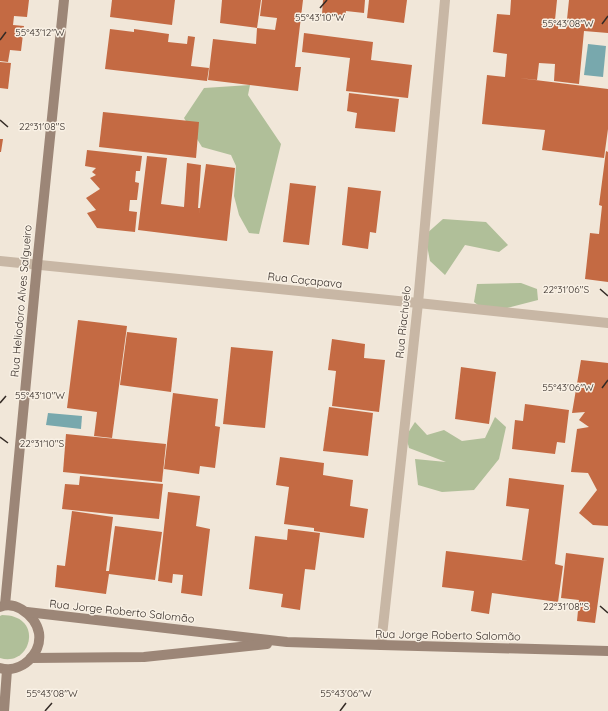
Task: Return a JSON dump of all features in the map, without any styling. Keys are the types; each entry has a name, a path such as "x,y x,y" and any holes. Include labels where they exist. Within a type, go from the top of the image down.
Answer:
{"main road":[{"name":"Rua Heliodoro Alves Salgueiro","path":"3,606 36,265 64,0"},
{"name":"Rua Jorge Roberto Salomão","path":"3,606 17,606 27,612 286,642 608,650"},
{"path":"4,711 4,669 20,667 31,658 38,646 39,633 35,621 27,612"},
{"name":"Rua Jorge Roberto Salomão","path":"31,658 144,657 286,642"}],"street":[{"name":"Rua Riachuelo","path":"381,645 418,303 445,0"},
{"name":"Rua Caçapava","path":"0,261 608,323"}],"green space":[{"path":"250,85 248,95 281,144 259,234 249,233 239,215 234,196 236,166 231,155 202,147 184,118 204,88"},
{"path":"443,219 486,222 508,245 499,252 465,245 445,275 430,261 425,235"},
{"path":"521,283 537,289 538,300 488,313 474,302 477,284"},
{"path":"495,417 506,427 499,459 474,490 442,492 418,485 415,459 446,462 409,448 406,436 415,422 427,435 444,430 462,441 485,438"},
{"path":"0,616 16,617 24,623 28,631 29,640 26,649 19,656 11,659 0,658"}],"water":[{"path":"588,44 606,46 603,77 584,75"},
{"path":"48,413 82,416 81,429 46,425"}],"building":[{"path":"0,0 29,0 27,17 14,16 13,25 24,26 21,51 10,50 8,62 0,61"},
{"path":"112,0 175,0 172,25 110,17"},
{"path":"222,0 261,0 257,28 220,23"},
{"path":"262,0 303,0 295,67 301,67 298,91 208,80 213,39 256,44 257,28 275,30 277,18 260,16"},
{"path":"323,0 365,0 364,13 346,11 345,18 322,14"},
{"path":"369,0 407,0 404,23 367,18"},
{"path":"511,0 557,0 555,20 559,20 558,29 566,29 569,0 608,0 608,33 584,31 579,84 554,81 555,64 539,63 537,80 519,78 608,89 608,129 604,158 542,150 545,130 482,124 487,75 505,77 507,54 493,52 497,14 510,15"},
{"path":"110,29 134,32 134,29 169,34 168,42 187,44 188,36 195,37 191,66 209,68 207,81 105,69"},
{"path":"304,33 373,42 371,60 412,65 408,98 346,91 350,58 302,52"},
{"path":"0,62 11,63 8,89 0,88"},
{"path":"349,93 399,99 395,132 355,128 357,113 347,111"},
{"path":"103,112 199,122 196,158 99,147"},
{"path":"0,139 3,139 1,152 0,152"},
{"path":"87,150 142,156 140,171 136,171 135,182 139,183 137,200 130,200 129,211 137,212 135,232 97,228 87,213 96,210 86,198 100,189 90,178 96,175 92,172 96,168 85,166"},
{"path":"606,151 608,152 608,282 585,279 590,233 599,234 602,206 599,205"},
{"path":"147,156 167,158 161,204 184,207 187,163 201,165 198,208 200,208 198,223 206,164 235,168 227,241 138,230"},
{"path":"290,183 316,186 309,245 283,242"},
{"path":"348,187 381,191 376,233 370,232 368,249 342,245"},
{"path":"78,320 127,326 112,438 94,436 97,412 67,408"},
{"path":"127,332 177,338 171,392 120,385"},
{"path":"332,339 365,344 364,358 385,360 379,412 332,406 336,371 328,370"},
{"path":"231,347 273,351 265,428 223,424"},
{"path":"581,360 608,363 608,526 593,525 579,513 597,490 588,473 571,472 577,429 589,427 579,420 585,412 572,413"},
{"path":"461,367 496,372 489,424 455,419"},
{"path":"173,393 218,399 215,426 220,427 215,468 200,466 199,474 164,469"},
{"path":"525,404 569,410 565,443 557,442 555,454 512,449 515,420 523,421"},
{"path":"329,407 373,413 368,456 323,451"},
{"path":"66,434 166,444 162,482 63,472"},
{"path":"280,457 324,463 323,475 353,480 350,506 368,509 364,538 314,531 314,528 284,524 289,487 276,485"},
{"path":"80,476 163,484 159,519 62,509 65,484 79,485"},
{"path":"509,478 564,485 555,564 563,566 558,602 492,593 489,614 471,611 474,591 442,587 446,551 528,561 522,560 529,509 506,506"},
{"path":"168,492 200,496 196,526 210,529 202,596 181,593 183,575 173,574 172,583 158,581"},
{"path":"72,511 113,517 106,571 109,571 115,526 162,532 155,580 109,574 106,594 55,587 57,565 65,566"},
{"path":"288,529 320,533 315,570 305,569 300,610 281,607 283,594 249,589 255,536 287,540"},
{"path":"566,553 604,558 595,623 577,621 579,600 561,598"}]}
